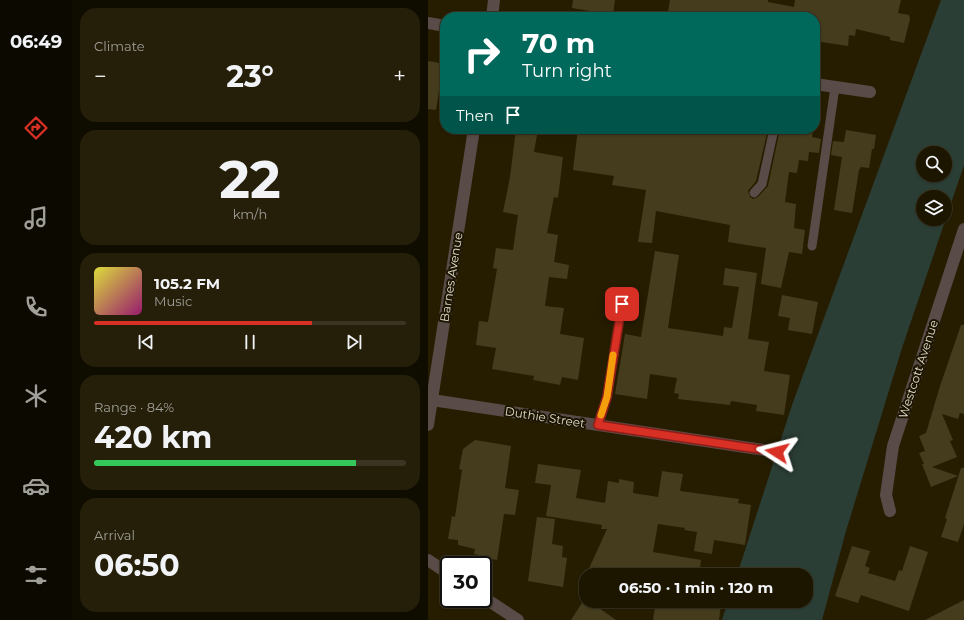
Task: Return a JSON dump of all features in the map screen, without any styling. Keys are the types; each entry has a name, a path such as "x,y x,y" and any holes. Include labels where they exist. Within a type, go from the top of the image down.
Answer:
{"street":[{"path":"493,12 494,0"},
{"path":"428,23 440,25"},
{"path":"820,85 870,92"},
{"name":"Barnes Avenue","path":"428,425 473,134"},
{"name":"Westcott Avenue","path":"890,511 886,495 893,446 964,229"},
{"name":"Duthie Street","path":"432,400 777,452"},
{"path":"428,560 440,568"},
{"path":"492,603 518,620"}],"lane":[{"path":"812,246 836,87"},
{"path":"754,193 762,184 773,134"},
{"path":"598,425 607,397 622,304"}],"green space":[{"path":"941,0 964,0 964,165 952,200 952,190 916,190 916,226 943,226 902,348 846,531 822,620 722,620 726,608 813,608 813,568 739,568 792,405"}],"building":[{"path":"573,0 615,0 613,12 595,12 572,8"},
{"path":"670,0 768,0 768,2 794,7 795,0 901,0 898,13 909,15 910,19 904,43 890,40 890,37 856,29 855,36 849,35 848,46 820,42 820,12 668,12"},
{"path":"428,61 440,63 440,84 436,110 428,109"},
{"path":"846,130 876,135 869,168 861,167 859,170 852,213 834,210 842,157 831,155 833,141 844,142"},
{"path":"515,134 537,134 534,152 563,157 558,198 554,197 547,233 558,235 554,262 569,265 567,279 549,277 545,306 564,308 560,334 584,338 578,380 562,377 560,385 533,380 534,376 492,369 496,348 476,345 479,321 488,322 497,269 493,268 496,248 513,250 518,215 503,212 510,177"},
{"path":"577,134 767,134 756,181 748,191 750,197 753,199 758,197 768,186 779,134 812,134 812,137 821,139 819,153 809,152 808,161 799,160 797,173 789,172 785,202 796,204 794,228 805,230 802,254 789,252 781,288 761,284 766,248 728,242 730,225 656,211 652,243 638,242 646,190 612,185 614,176 573,170"},
{"path":"655,251 679,255 668,328 723,336 724,327 732,328 739,287 723,285 725,268 757,273 748,339 769,342 764,371 790,375 784,415 756,411 757,405 731,401 730,405 678,399 679,394 674,393 677,378 650,374 647,399 615,394 625,334 641,337"},
{"path":"782,295 818,302 812,334 788,330 790,318 778,316"},
{"path":"961,325 964,325 964,414 960,413 958,419 942,414 953,440 950,441 957,457 932,467 958,476 931,487 919,453 925,451 919,436 926,433"},
{"path":"475,440 511,446 505,488 519,490 515,515 504,514 497,560 492,559 492,556 478,556 474,554 475,549 458,545 458,540 448,539 452,516 455,517 462,470 459,469 463,449"},
{"path":"538,464 581,470 576,498 605,503 608,481 619,483 619,479 634,482 633,493 658,497 662,471 683,474 680,491 739,499 738,503 751,505 745,545 714,540 712,554 694,551 697,532 684,530 685,528 658,524 653,552 701,560 700,568 589,568 607,529 601,529 602,525 546,516 551,485 535,483"},
{"path":"961,468 964,468 964,524 958,542 941,537 947,519 945,518"},
{"path":"537,517 555,519 552,544 563,546 562,557 567,558 563,587 528,581"},
{"path":"852,546 870,551 865,566 870,568 868,573 895,581 899,570 902,571 910,546 928,552 909,611 861,595 858,603 835,596"},
{"path":"964,600 964,620 925,620"},
{"path":"579,607 599,608 616,620 571,620"},
{"path":"655,608 720,608 719,620 653,620"}],"slow traffic":[{"path":"601,415 607,397 613,355"}],"route":[{"path":"622,304 607,397 598,425 777,452"}]}
